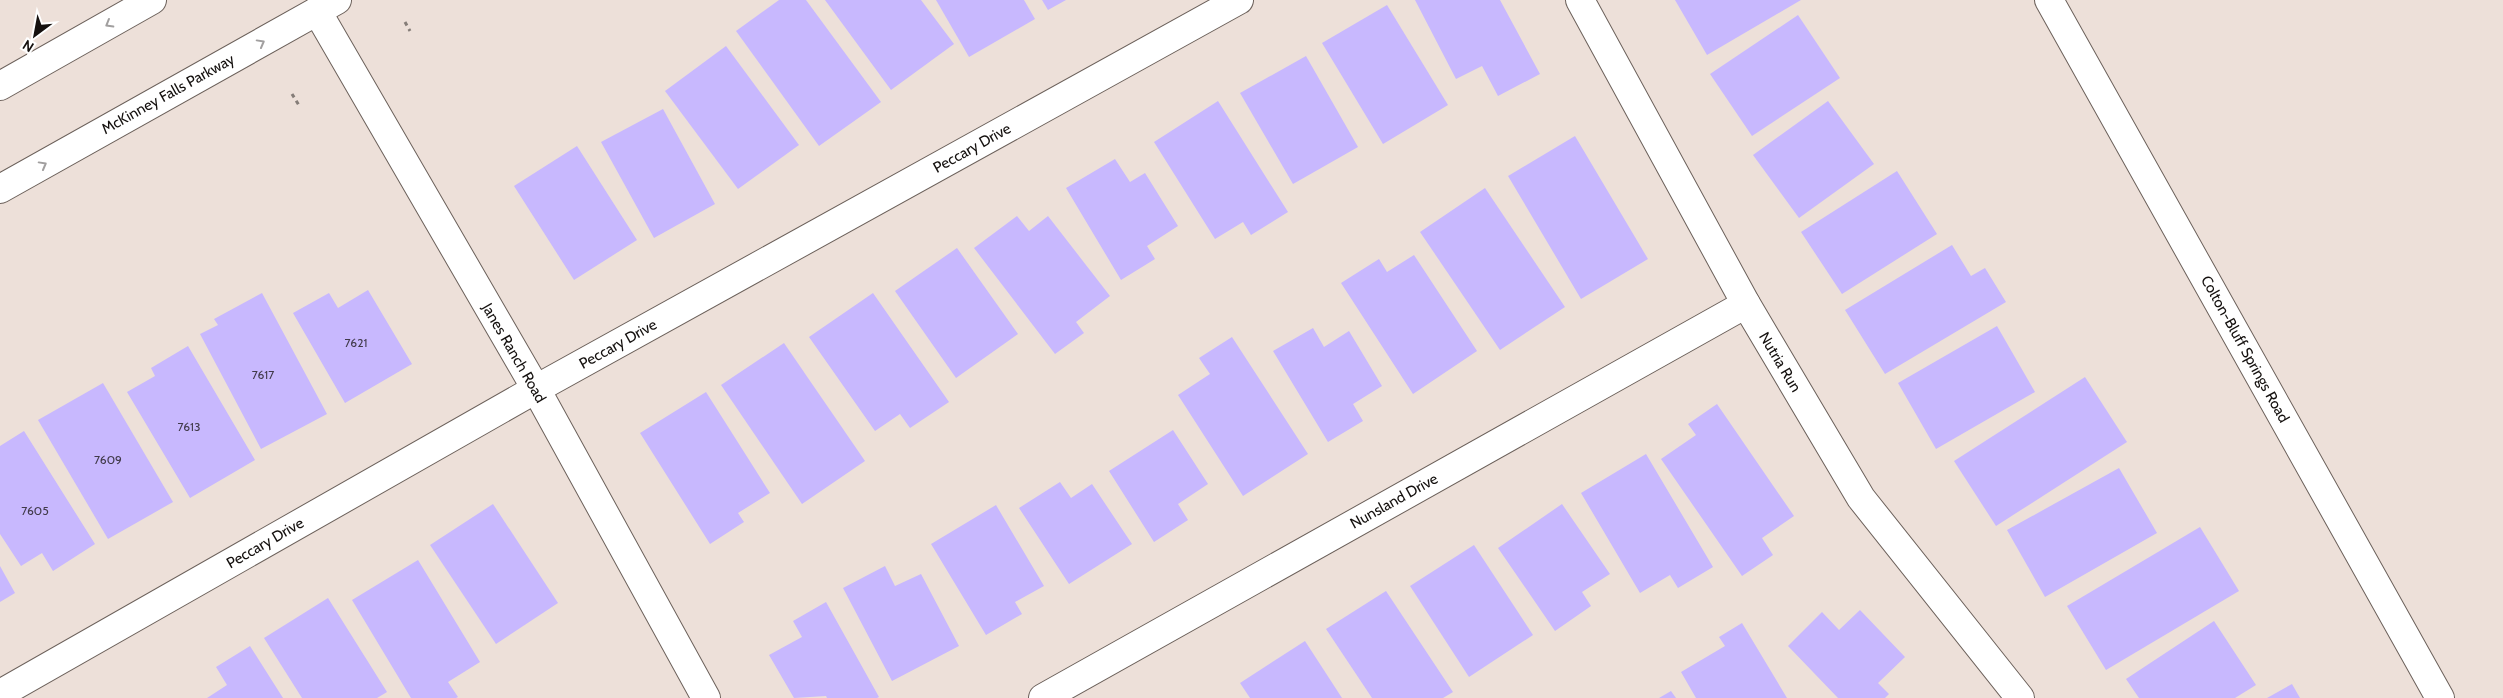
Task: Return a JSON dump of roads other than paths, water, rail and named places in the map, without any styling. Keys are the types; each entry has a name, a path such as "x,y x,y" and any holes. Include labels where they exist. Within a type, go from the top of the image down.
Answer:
{"street":[{"path":"0,86 152,0"},
{"name":"Peccary Drive","path":"0,694 536,389 1239,0"},
{"name":"Nutria Run","path":"1580,0 1746,304 1861,498 2020,698"},
{"name":"Colton-Bluff Springs Road","path":"2049,0 2440,698"},
{"name":"Janes Ranch Road","path":"321,4 706,698"},
{"name":"McKinney Falls Parkway","path":"0,189 321,4"},
{"name":"Nunsland Drive","path":"1043,698 1746,304"}]}
